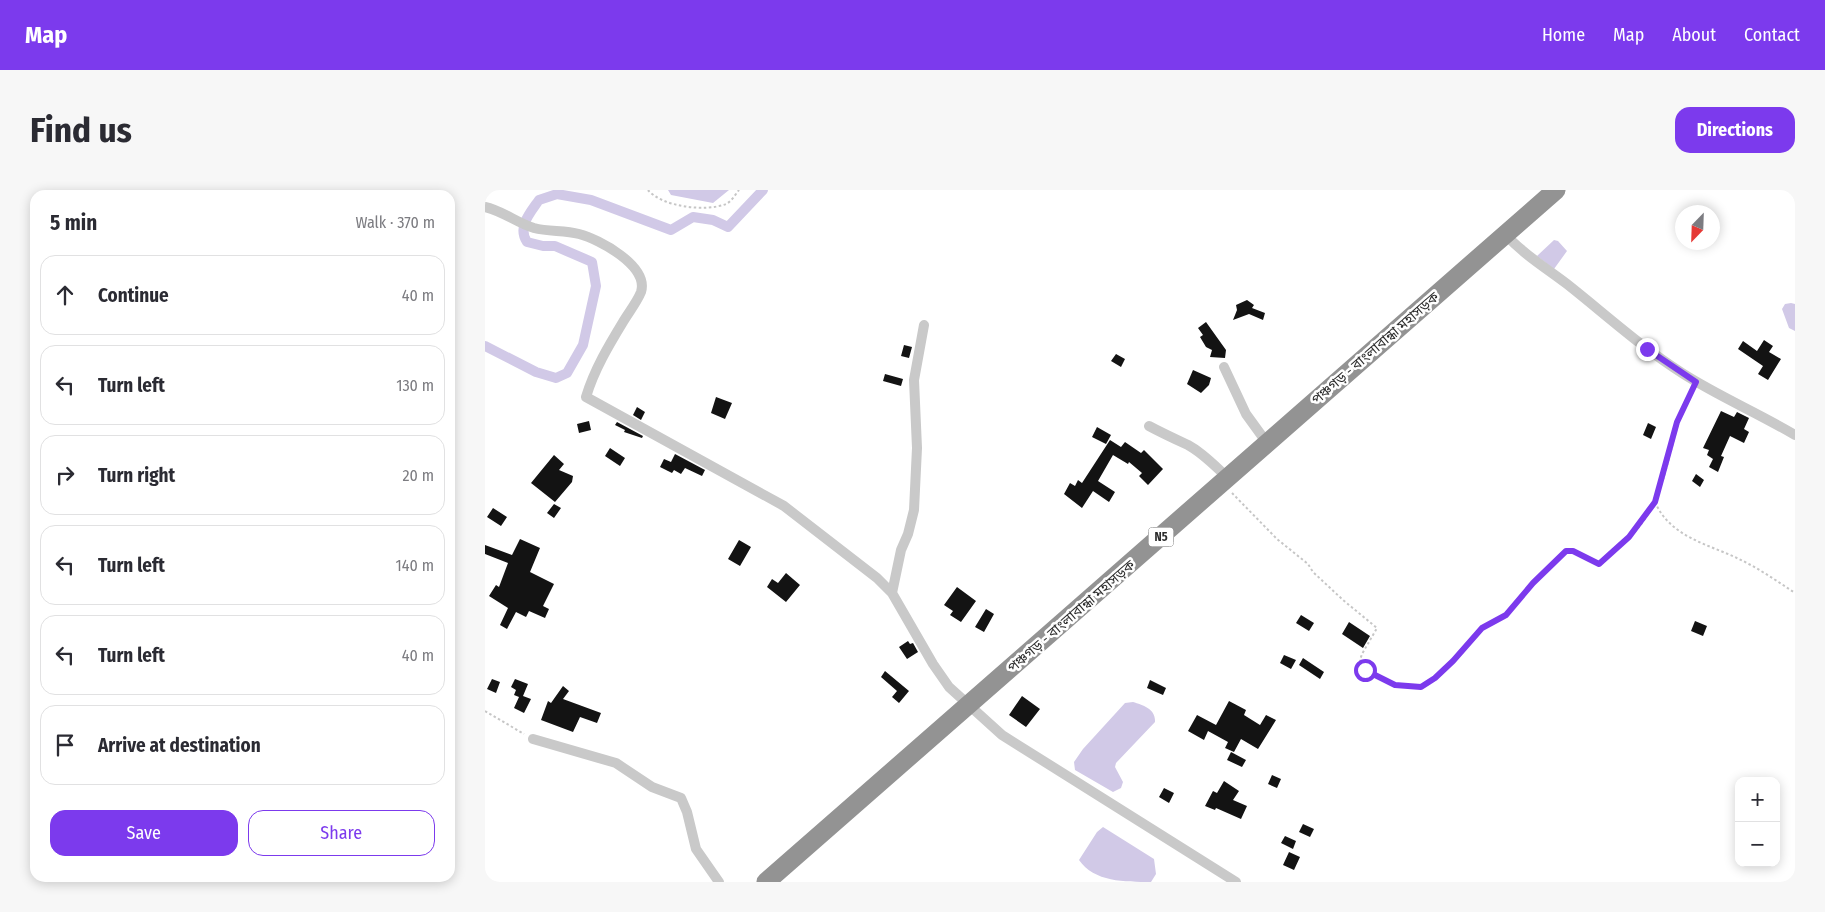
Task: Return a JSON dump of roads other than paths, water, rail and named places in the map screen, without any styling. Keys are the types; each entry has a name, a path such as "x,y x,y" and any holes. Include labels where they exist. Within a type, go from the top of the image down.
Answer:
{"highway":[{"name":"পঞ্চগড় - বাংলাবান্ধা মহাসড়ক","path":"766,882 1556,190"}],"street":[{"path":"485,207 499,211 532,227 581,234 621,255 638,271 642,282 641,292 611,342 590,384 586,397 783,506 877,578 892,593 933,664 949,687 1002,735 1235,882"},
{"path":"1505,234 1521,250 1567,284 1647,349 1696,382 1795,435"},
{"path":"892,593 901,550 909,534 914,510 917,448 914,380 924,324"},
{"path":"1224,367 1246,414 1267,443"},
{"path":"1149,426 1189,446 1225,481"},
{"path":"533,739 616,763 652,787 681,798 687,812 696,849 719,882"}],"waterway":[{"path":"485,346 536,372 556,378 567,373 583,345 596,286 592,262 555,246 543,246 527,242 523,231 524,226 539,200 557,194 591,200 671,230 693,217 713,220 728,227 763,190"}]}
